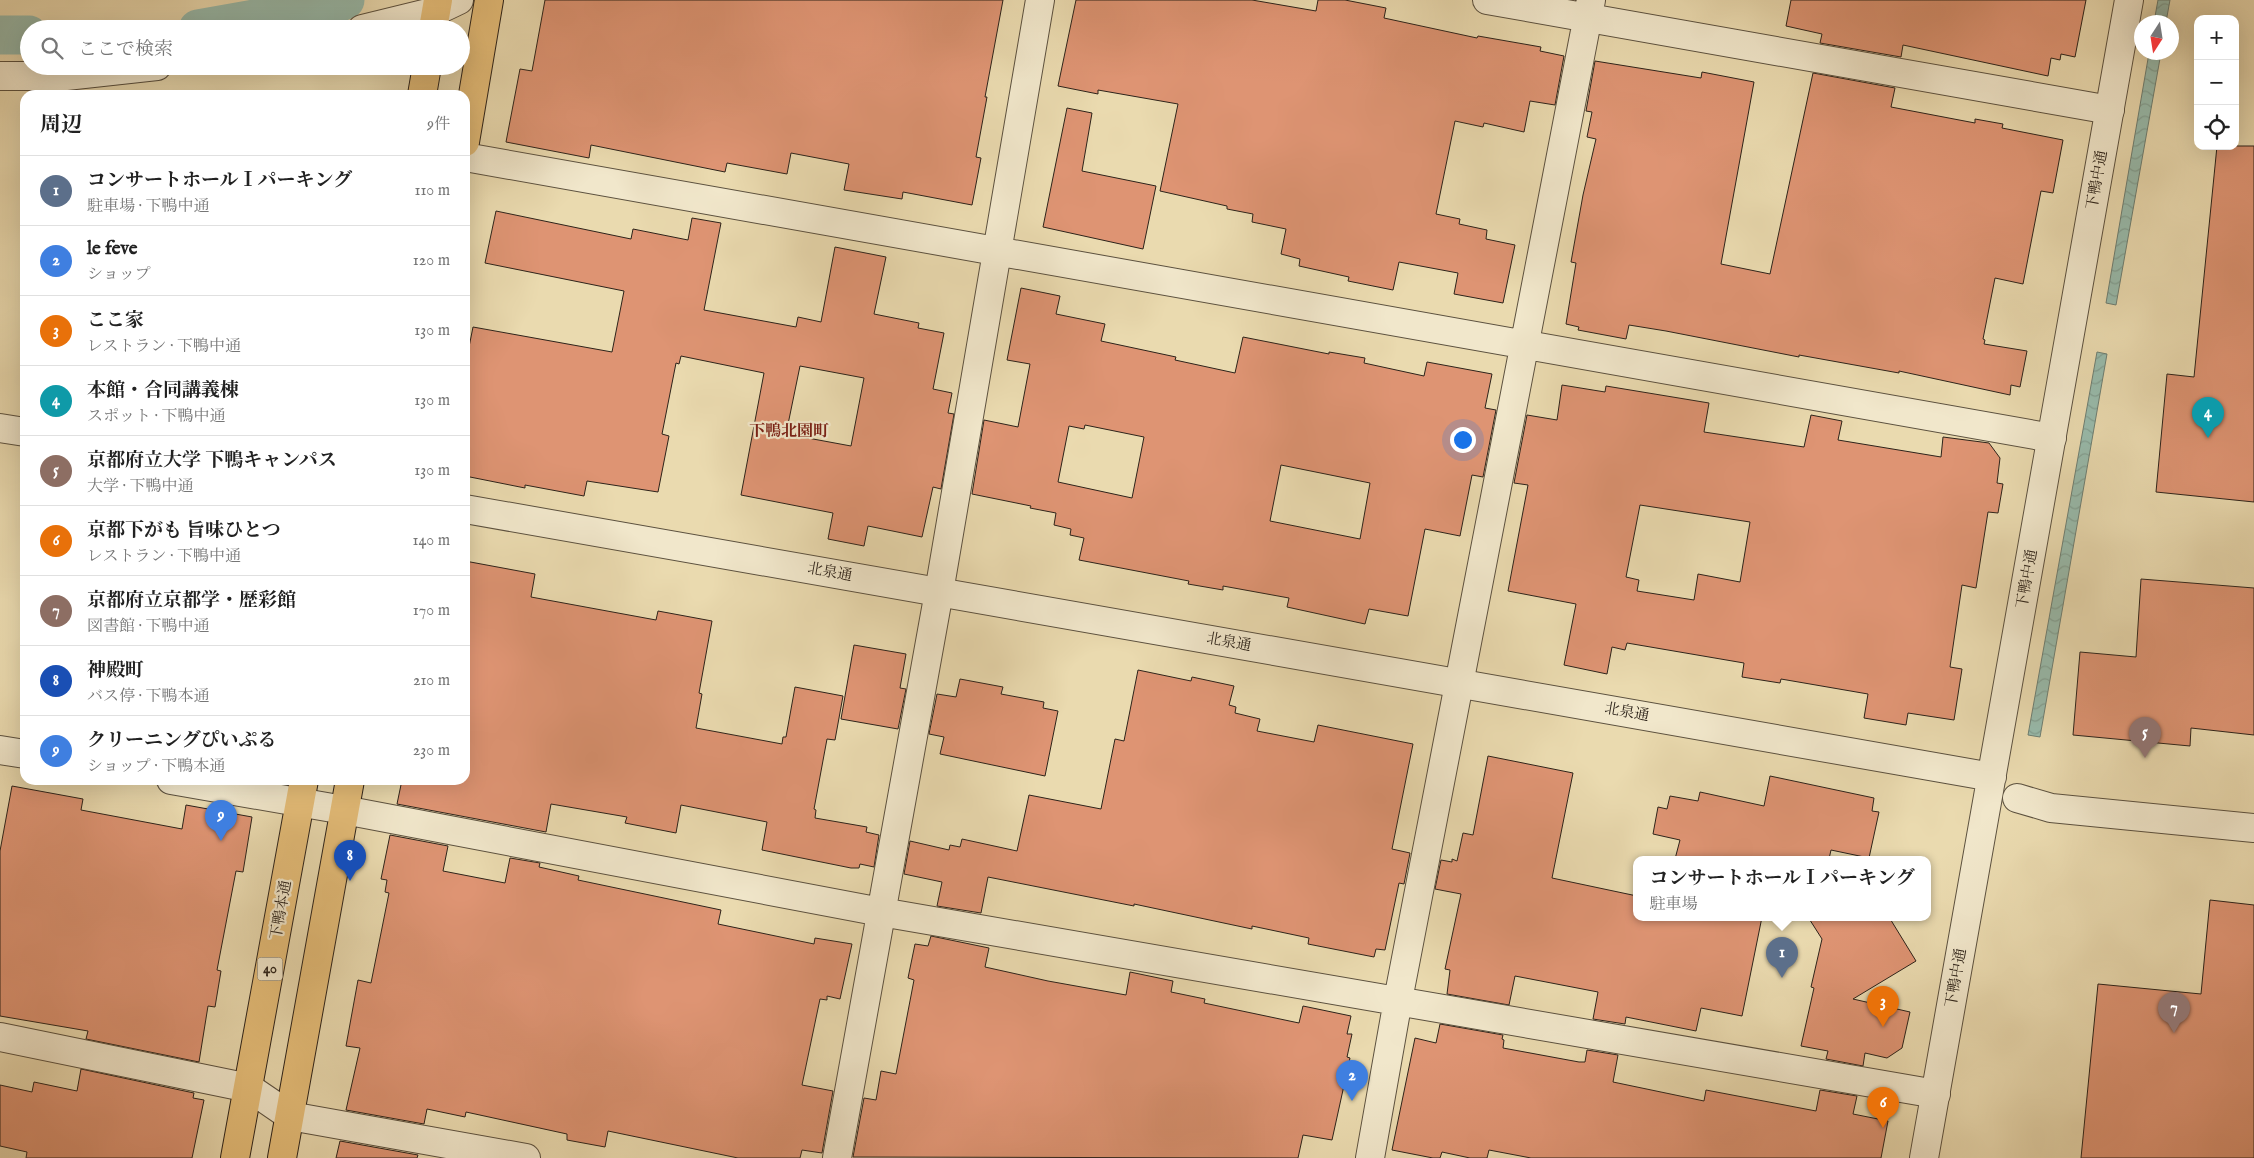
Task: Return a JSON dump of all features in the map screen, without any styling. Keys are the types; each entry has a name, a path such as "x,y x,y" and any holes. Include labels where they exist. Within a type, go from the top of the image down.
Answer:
{"main road":[{"path":"470,112 489,0"},
{"path":"423,90 425,75"},
{"path":"282,1158 349,785"},
{"name":"下鴨本通","path":"235,1158 302,791"}],"street":[{"path":"837,1158 939,592 1040,0"},
{"path":"1486,0 1589,9 2110,110"},
{"name":"下鴨中通","path":"1924,1158 2129,0"},
{"path":"1370,1158 1458,682 1589,9"},
{"path":"400,20 442,10"},
{"path":"0,76 75,75"},
{"path":"470,158 2052,438"},
{"path":"0,428 20,431"},
{"name":"北泉通","path":"470,510 1992,777"},
{"path":"0,750 20,753"},
{"path":"231,785 302,791 344,810 882,912 1936,1094"},
{"path":"2017,798 2051,808 2254,828"},
{"path":"0,1037 249,1088 290,1116 526,1158"}],"water":[{"path":"2158,0 2170,0 2167,15 2155,15"},
{"path":"2148,60 2160,60 2116,305 2106,303"},
{"path":"2097,352 2107,354 2040,737 2028,735"}],"building":[{"path":"545,0 1003,0 985,97 987,97 976,157 981,158 972,205 903,192 902,199 844,190 849,164 791,153 787,174 727,163 725,172 591,145 589,158 506,142 520,69 532,71"},
{"path":"1076,0 1252,0 1316,11 1318,0 1345,0 1386,8 1384,18 1477,38 1478,36 1541,47 1540,51 1564,56 1555,105 1530,101 1524,132 1484,123 1483,127 1455,121 1436,214 1460,219 1459,224 1487,230 1486,239 1515,245 1503,303 1454,294 1458,273 1399,262 1393,290 1348,281 1349,277 1299,266 1300,259 1281,254 1286,229 1252,222 1253,214 1227,209 1227,206 1160,191 1178,104 1098,90 1098,94 1058,86"},
{"path":"1791,0 2086,0 2075,57 2061,54 2060,60 2051,58 2048,76 1903,45 1901,57 1820,43 1822,34 1786,26"},
{"path":"1595,61 1701,78 1702,72 1754,82 1721,264 1770,274 1813,73 1895,88 1891,107 1975,123 1975,119 2003,124 2002,128 2063,140 2053,193 2041,191 2023,284 1995,278 1983,339 1985,340 1984,344 2027,351 2020,387 2011,385 2010,395 1899,371 1899,373 1799,355 1799,357 1629,325 1626,339 1578,330 1579,327 1566,324 1576,263 1571,262 1583,195 1596,139 1587,137 1592,112 1586,111"},
{"path":"1067,108 1092,113 1082,171 1156,186 1143,249 1043,227"},
{"path":"2239,146 2254,146 2254,502 2156,492 2167,374 2194,377 2217,150 2239,150"},
{"path":"496,211 631,239 633,229 688,240 692,218 721,223 704,310 796,327 798,317 821,322 835,247 886,257 874,314 919,323 918,328 944,333 933,389 952,393 948,413 954,414 941,489 933,487 922,537 868,526 864,546 828,539 833,513 741,495 764,373 681,356 679,364 676,363 662,434 669,436 658,492 587,481 584,496 525,485 525,488 470,477 470,342 473,327 612,352 624,291 485,263","holes":["800,366 864,378 851,446 786,434"]},
{"path":"1021,288 1060,296 1056,314 1105,324 1101,341 1176,357 1175,360 1235,373 1243,337 1329,354 1329,352 1365,358 1364,363 1424,376 1427,362 1492,374 1485,408 1496,410 1483,477 1472,475 1460,536 1425,529 1408,616 1369,609 1365,624 1287,607 1289,598 1223,586 1223,590 1188,584 1189,581 1079,560 1084,538 1070,535 1071,529 1054,525 1056,513 972,494 984,420 1018,427 1030,364 1007,360","holes":["1085,425 1144,437 1132,498 1058,482 1069,426 1084,429","1281,465 1370,483 1360,539 1270,521"]},
{"path":"1562,385 1605,392 1606,386 1709,403 1704,432 1804,447 1811,415 1842,421 1838,440 1941,457 1943,437 1989,443 2000,458 1997,483 2003,484 1998,513 1988,512 1976,588 1962,585 1950,667 1962,669 1954,720 1908,713 1906,725 1864,718 1868,694 1781,679 1780,683 1742,677 1744,663 1627,643 1625,650 1612,647 1607,674 1564,665 1576,604 1508,591 1528,485 1514,483 1527,415 1557,420","holes":["1640,505 1750,522 1740,582 1698,574 1694,600 1637,591 1639,580 1626,577"]},
{"path":"470,562 535,574 531,597 656,620 658,611 712,621 699,693 702,694 696,728 782,744 783,737 786,737 795,687 843,696 835,740 827,739 814,809 816,810 815,818 867,827 866,832 879,835 874,867 860,864 859,868 851,868 762,850 767,822 681,805 676,833 625,823 627,817 551,804 546,832 397,804 401,785 470,785"},
{"path":"2141,579 2254,588 2254,735 2191,728 2190,746 2073,735 2080,652 2136,657"},
{"path":"854,645 906,654 900,688 906,689 898,729 841,719"},
{"path":"1138,670 1191,681 1192,677 1234,686 1229,705 1236,707 1235,713 1260,719 1257,731 1314,742 1318,725 1413,744 1392,849 1410,853 1404,884 1399,883 1385,950 1376,949 1374,957 1308,944 1309,938 1252,926 1252,929 1134,904 1134,906 988,877 981,913 937,906 942,882 904,874 910,841 949,850 950,845 960,847 962,839 1017,851 1029,795 1101,809 1115,739 1124,741"},
{"path":"960,679 1003,687 1001,694 1044,702 1043,708 1058,711 1045,776 940,754 944,737 929,734 937,694 956,697"},
{"path":"1488,756 1573,773 1552,878 1633,895 1633,921 1761,921 1742,1016 1701,1008 1696,1031 1626,1017 1625,1024 1593,1019 1598,992 1515,976 1509,1005 1447,994 1450,970 1445,969 1461,894 1435,889 1441,860 1452,862 1452,859 1457,861 1463,833 1473,835"},
{"path":"1770,776 1874,798 1872,811 1879,812 1869,856 1860,856 1831,850 1830,856 1676,856 1680,840 1653,834 1658,807 1667,809 1670,796 1698,801 1700,792 1764,806"},
{"path":"12,786 83,799 81,810 182,829 186,805 252,817 243,872 236,871 217,970 221,971 215,1007 208,1006 199,1062 86,1039 88,1031 0,1016 0,851"},
{"path":"390,835 448,846 443,871 505,883 510,858 540,863 539,867 579,876 578,880 721,910 718,924 814,944 815,938 852,944 840,999 827,996 827,1000 820,999 802,1085 833,1091 822,1153 802,1150 800,1158 738,1158 608,1131 605,1147 567,1140 567,1134 466,1112 465,1117 427,1109 424,1124 346,1110 360,1048 346,1046 358,980 371,983 389,893 385,892 387,880 381,879"},
{"path":"2210,900 2254,905 2254,1158 2081,1158 2098,984 2201,994"},
{"path":"1811,921 1891,921 1916,961 1853,999 1910,1012 1902,1048 1887,1058 1865,1053 1863,1066 1826,1059 1828,1051 1801,1046 1814,988 1811,987 1822,939"},
{"path":"931,936 989,948 985,967 1048,981 1126,995 1130,972 1173,981 1171,992 1205,999 1204,1003 1299,1023 1303,1006 1351,1016 1347,1034 1352,1034 1347,1057 1350,1058 1332,1140 1303,1135 1298,1158 853,1157 864,1098 876,1100 881,1071 896,1074 914,980 908,978 915,944 928,946"},
{"path":"1440,1024 1503,1035 1503,1048 1579,1062 1585,1062 1587,1050 1618,1055 1613,1082 1704,1101 1706,1090 1816,1111 1820,1090 1857,1096 1853,1114 1888,1121 1881,1158 1531,1158 1489,1150 1487,1158 1470,1158 1442,1152 1440,1158 1433,1158 1392,1150 1415,1038 1436,1043"},
{"path":"81,1069 194,1093 193,1098 204,1100 192,1158 26,1158 27,1152 0,1146 0,1085 32,1092 34,1082 77,1091"},
{"path":"340,1141 418,1155 417,1158 336,1158"}],"waterway":[{"path":"249,20 333,5 345,0"},
{"path":"0,35 20,35"}],"place":[{"name":"本館・合同講義棟","path":"2208,438"},
{"name":"京都府立大学 下鴨キャンパス","path":"2145,758"},
{"name":"クリーニングぴいぷる","path":"221,841"},
{"name":"神殿町","path":"350,881"},
{"name":"コンサートホールⅠパーキング","path":"1782,978"},
{"name":"ここ家","path":"1883,1027"},
{"name":"京都府立京都学・歴彩館","path":"2174,1033"},
{"name":"le feve","path":"1352,1101"},
{"name":"京都下がも 旨味ひとつ","path":"1883,1128"}],"district":[{"name":"下鴨北園町","path":"789,432"}]}
